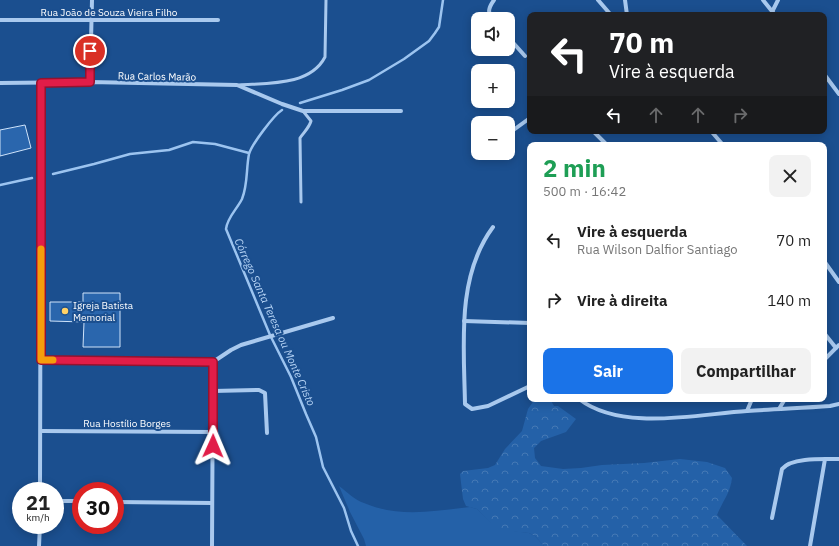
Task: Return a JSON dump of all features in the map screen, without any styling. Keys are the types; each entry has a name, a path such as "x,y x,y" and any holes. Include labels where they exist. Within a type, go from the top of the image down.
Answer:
{"street":[{"path":"90,82 92,0"},
{"path":"488,12 488,9 494,0"},
{"path":"598,0 608,12"},
{"path":"626,0 627,12"},
{"path":"763,0 772,12"},
{"path":"773,12 778,0"},
{"name":"Rua João de Souza Vieira Filho","path":"0,20 218,20"},
{"path":"515,44 526,56"},
{"path":"827,78 839,94"},
{"name":"Rua Carlos Marão","path":"0,83 90,82 237,85"},
{"path":"40,482 41,83"},
{"path":"237,85 302,111 401,111"},
{"path":"515,129 527,120"},
{"path":"596,134 604,142"},
{"path":"713,134 720,142"},
{"path":"493,227 484,238 474,261 470,279 464,321 465,404 472,409 488,406 527,387"},
{"path":"827,265 839,282"},
{"path":"41,360 213,362 241,345 334,318"},
{"path":"464,321 527,323"},
{"path":"827,336 838,346 827,357"},
{"path":"212,546 213,362"},
{"path":"213,391 259,390 265,393 267,433"},
{"path":"585,402 603,411 629,417 669,419 747,411 830,406 839,404"},
{"path":"747,411 751,402"},
{"path":"779,409 783,402"},
{"name":"Rua Hostílio Borges","path":"41,431 213,432"},
{"path":"810,546 825,459"},
{"path":"772,518 782,468 785,465 793,462 839,459"},
{"path":"124,502 212,503"},
{"path":"39,546 40,534"}],"lane":[{"path":"237,85 282,82 307,76 316,70 325,57 326,0"},
{"path":"301,202 300,138 311,121 302,111"}],"green space":[{"path":"533,402 552,402 554,406 558,406 576,419 566,432 541,441 534,448 535,458 541,466 563,469 680,459 707,462 725,468 732,478 731,484 717,515 747,546 544,546 535,536 529,533 498,530 477,509 466,506 463,499 460,474 463,471 488,468 495,465 505,449 522,431 528,409"},
{"path":"339,486 361,502 390,511 417,512 470,507 477,509 498,529 529,533 535,536 544,546 366,546"}],"building":[{"path":"25,125 31,148 0,156 0,130"},
{"path":"83,293 120,293 120,347 83,347 84,322 50,321 50,302 83,302"}],"waterway":[{"name":"Córrego Santa Teresa ou Monte Cristo","path":"300,103 369,80 404,59 429,41 439,27 443,0"},
{"name":"Córrego Santa Teresa ou Monte Cristo","path":"282,110 269,123 251,149 248,160 244,193 240,203 228,221 226,229 270,335 291,377 316,437 323,467 344,508 351,531 358,546"},
{"path":"53,174 130,154 169,150 193,142 215,144 249,153"},
{"path":"0,185 32,178"}],"slow traffic":[{"path":"41,249 41,360 53,360"}],"place":[{"name":"Igreja Batista Memorial","path":"65,311"}],"route":[{"path":"90,51 90,82 41,83 41,360 213,362 213,446"}]}
